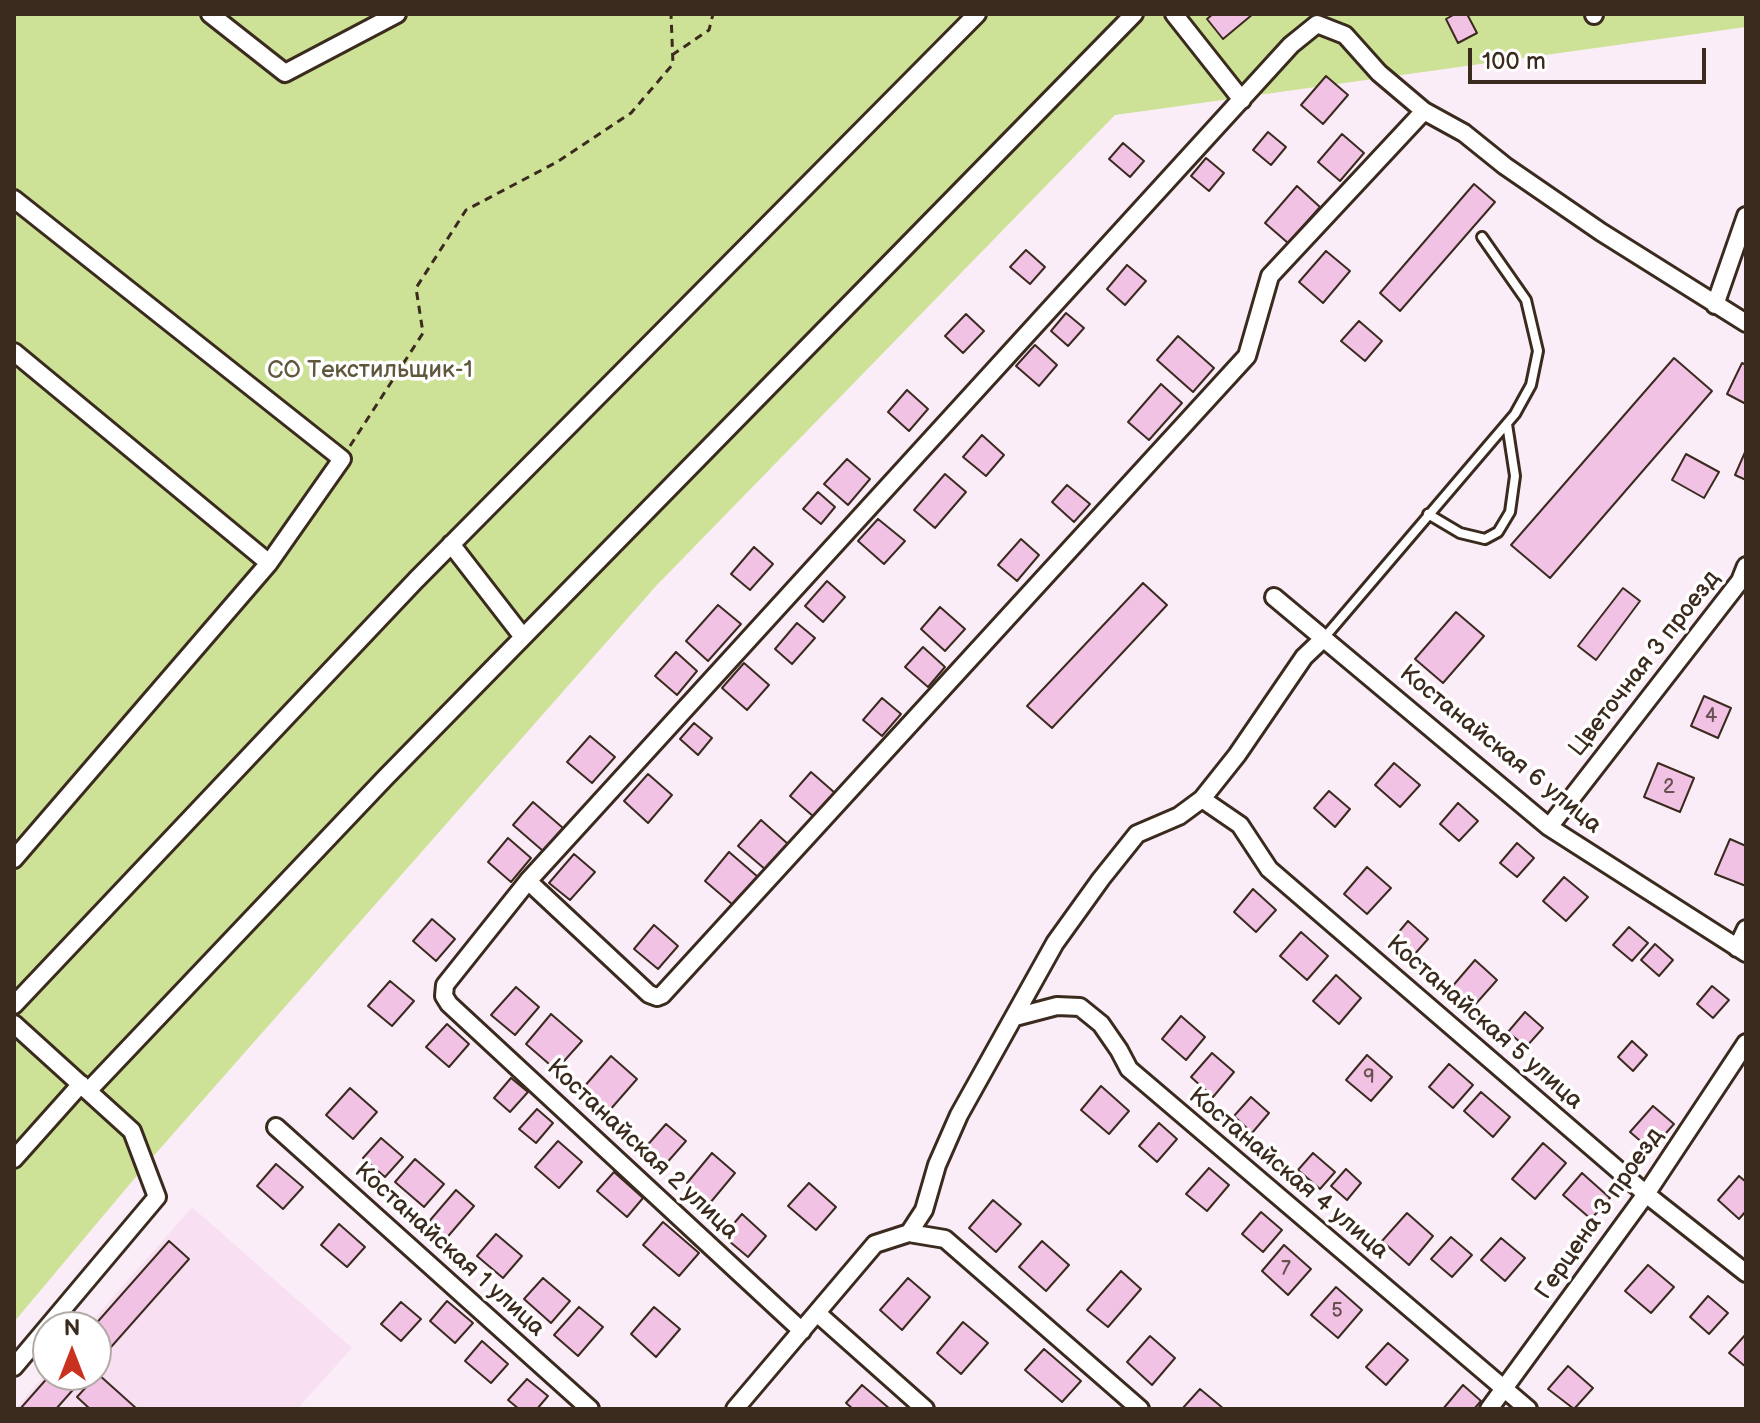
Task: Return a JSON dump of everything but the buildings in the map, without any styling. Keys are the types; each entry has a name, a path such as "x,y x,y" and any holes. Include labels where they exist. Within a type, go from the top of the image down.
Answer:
{"street":[{"path":"210,14 285,73 397,14"},
{"path":"14,1005 451,544 977,14"},
{"path":"14,1159 1134,14"},
{"path":"1174,14 1242,100"},
{"path":"1424,111 1270,276 1247,356 662,995 649,994 528,881 1142,206 1291,45 1317,24 1345,35 1379,73 1424,111 1464,133 1505,166 1601,232 1746,323"},
{"path":"14,199 342,459 269,563 14,859"},
{"path":"1715,305 1746,216"},
{"path":"14,352 269,563"},
{"path":"451,544 523,637"},
{"name":"Цветочная 3 проезд","path":"1549,827 1740,581 1746,566"},
{"name":"Костанайская 6 улица","path":"1274,597 1549,827 1741,951"},
{"path":"909,1233 924,1210 937,1165 959,1115 1055,943 1137,834 1179,816 1202,799 1237,755 1304,657 1324,638"},
{"name":"Костанайская 5 улица","path":"1202,799 1240,825 1269,869 1646,1194 1746,1273"},
{"name":"Костанайская 2 улица","path":"528,881 445,985 444,996 449,1004 802,1331"},
{"path":"1741,951 1746,929"},
{"name":"Костанайская 4 улица","path":"1015,1017 1057,1006 1080,1007 1101,1024 1129,1069 1528,1409"},
{"path":"14,1024 132,1131 157,1197 14,1367"},
{"name":"Герцена 3 проезд","path":"1489,1409 1646,1194 1746,1043"},
{"name":"Костанайская 1 улица","path":"276,1127 590,1409"},
{"path":"735,1409 875,1244 909,1233 945,1239 1140,1409"},
{"path":"817,1313 925,1409"}],"lane":[{"path":"1324,638 1507,424 1531,385 1538,351 1526,300 1482,237"},
{"path":"1428,514 1460,533 1485,539 1498,532 1510,512 1515,476 1507,424"}],"path":[{"path":"342,459 423,333 416,288 466,210 557,162 631,113 673,64 671,14"},
{"path":"672,55 709,30 713,14"}],"shaded area":[{"path":"192,1207 352,1348 297,1409 15,1409 32,1389 112,1391 112,1311 101,1311"}],"green space":[{"name":"СО Текстильщик-1","path":"14,14 1746,14 1746,27 1115,115 656,586 150,1160 14,1322"}]}
